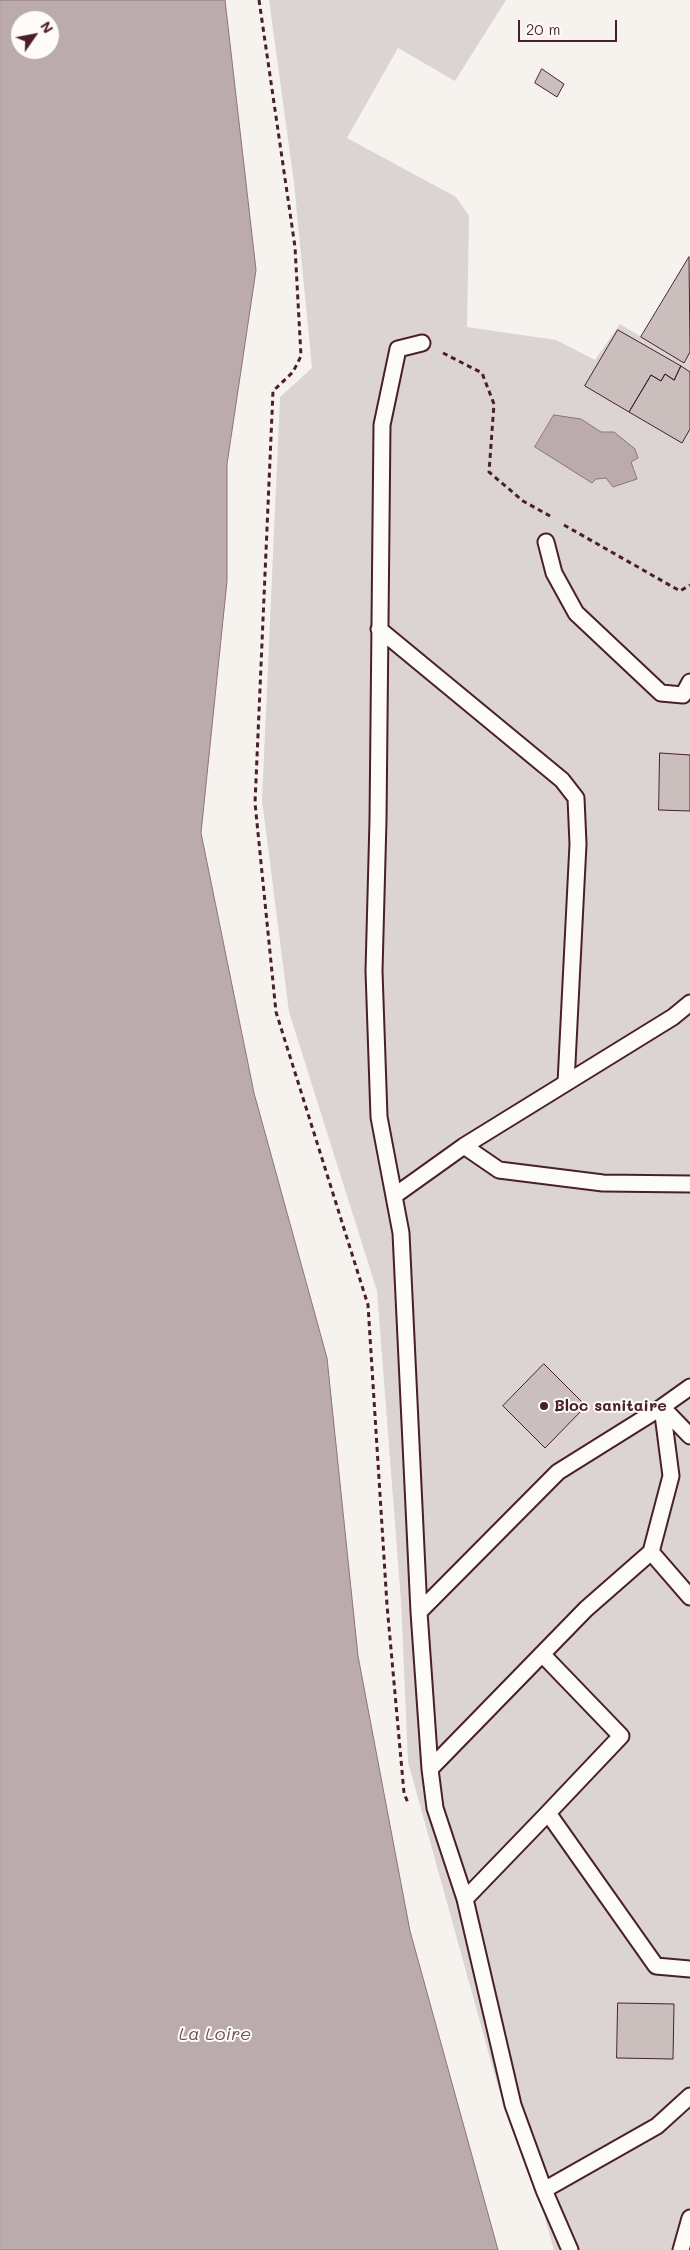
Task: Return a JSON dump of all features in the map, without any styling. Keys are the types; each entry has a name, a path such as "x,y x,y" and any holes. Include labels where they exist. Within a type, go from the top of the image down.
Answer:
{"lane":[{"path":"422,343 398,349 382,425 375,981 379,1117 401,1233 419,1612 430,1769 435,1808 465,1899 513,2105 544,2190 570,2250"},
{"path":"546,542 554,573 576,613 661,693 683,695 690,682"},
{"path":"380,629 562,780 576,798 578,844 577,893 566,1083"},
{"path":"394,1196 464,1146 673,1017 690,1003"},
{"path":"464,1146 499,1170 603,1183 690,1184"},
{"path":"419,1612 558,1472 662,1407 690,1386"},
{"path":"662,1407 690,1436"},
{"path":"430,1769 586,1609 651,1552 671,1476 662,1407"},
{"path":"651,1552 690,1597"},
{"path":"465,1899 621,1736 542,1654"},
{"path":"548,1813 656,1966 690,1970"},
{"path":"544,2190 657,2126 690,2096"},
{"path":"681,2250 690,2218"}],"path":[{"path":"259,0 295,247 301,356 293,372 273,391 255,803 276,1012 368,1305 387,1605 404,1793 410,1810"},
{"path":"422,343 482,373 494,404 489,472 523,501 680,591 690,585"}],"shaded area":[{"path":"269,0 506,0 455,81 398,48 347,138 456,197 469,216 467,327 556,340 595,360 620,324 683,362 690,352 690,2250 554,2250 544,2215 498,2087 408,1762 401,1601 377,1291 289,1012 262,800 280,397 312,368 294,183"}],"water":[{"name":"La Loire","path":"0,0 225,0 256,270 227,464 227,581 201,833 254,1093 327,1358 358,1656 410,1931 498,2250 0,2250"},
{"path":"554,415 581,419 601,432 614,432 635,449 638,458 631,462 637,479 613,487 606,478 596,479 592,483 535,447"}],"building":[{"path":"542,69 564,84 557,97 535,83"},
{"path":"689,257 690,352 684,363 641,337"},
{"path":"618,330 681,366 674,380 665,374 661,381 651,375 629,412 585,386"},
{"path":"681,366 690,372 690,429 682,443 629,412 651,375 661,381 665,374 674,380"},
{"path":"660,753 690,755 690,811 659,810"},
{"name":"Bloc sanitaire","path":"544,1364 586,1406 545,1448 503,1406"},
{"path":"618,2003 674,2004 673,2059 617,2058"}],"place":[{"name":"Bloc sanitaire","path":"544,1406"}]}
